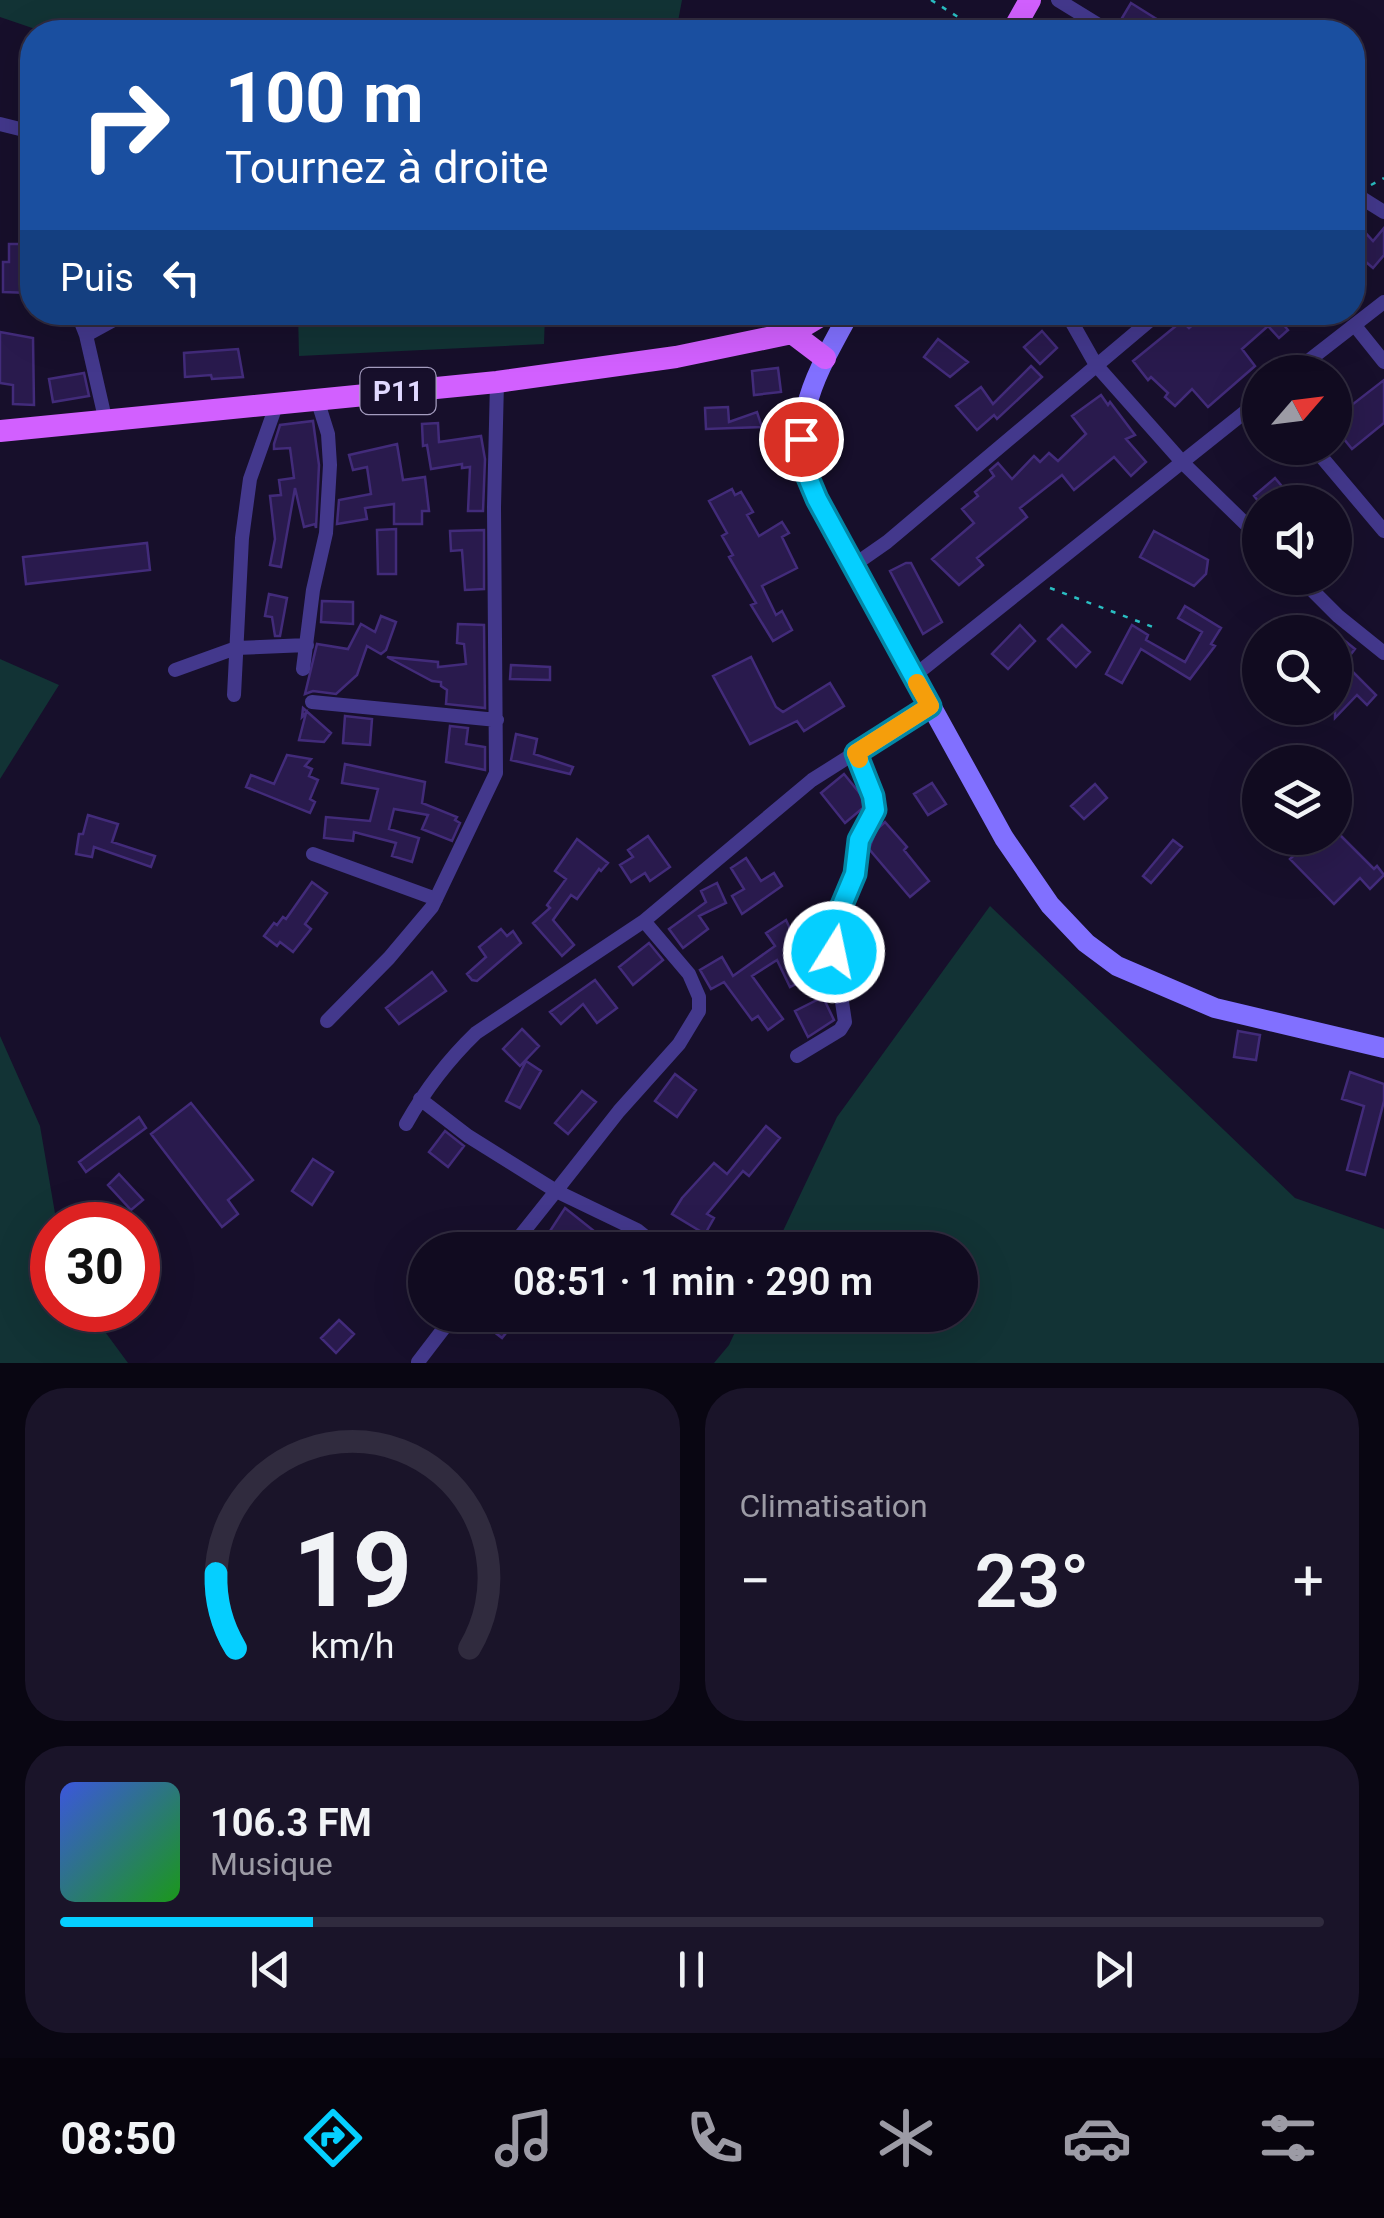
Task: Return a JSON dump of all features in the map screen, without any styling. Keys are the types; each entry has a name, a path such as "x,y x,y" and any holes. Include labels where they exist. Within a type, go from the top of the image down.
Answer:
{"main road":[{"name":"P11","path":"0,431 496,382 676,357 792,333 805,325"},
{"path":"843,325 807,405 801,439 804,468 817,499 930,706 1029,878 1086,943 1117,966 1215,1008 1384,1048"},
{"path":"792,333 825,358"}],"street":[{"path":"1058,0 1090,20"},
{"path":"1365,319 1384,302"},
{"path":"83,325 105,418"},
{"path":"86,335 104,325"},
{"path":"1073,325 1096,365 1182,463 1242,521"},
{"path":"854,565 887,542 1144,325"},
{"path":"1317,355 1358,325"},
{"path":"1356,327 1384,362"},
{"path":"327,1021 389,958 436,900 496,773 496,382"},
{"path":"304,669 313,590 326,533 330,465 328,434 317,399"},
{"path":"234,696 242,538 250,478 277,402"},
{"path":"914,676 1242,415"},
{"path":"1329,465 1384,530"},
{"path":"1317,595 1384,653"},
{"path":"175,670 236,648 307,645"},
{"path":"312,702 497,720"},
{"path":"406,1124 420,1098 454,1054 476,1034 644,921 812,780 930,706"},
{"path":"797,1056 840,1030 845,1022 832,935 855,874 859,840 875,810 856,753"},
{"path":"313,854 436,900"},
{"path":"523,1232 679,1044 699,1012 699,997 690,974 644,921"},
{"path":"420,1098 468,1136 556,1191 640,1232"},
{"path":"418,1362 441,1332"}],"path":[{"path":"931,0 963,20"},
{"path":"1034,582 1153,627"}],"green space":[{"path":"0,0 682,0 678,20 20,20 20,24 0,17"},
{"path":"298,325 545,325 544,344 299,356"},
{"path":"0,659 59,685 0,779"},
{"path":"990,906 1295,1198 1384,1229 1384,1363 714,1363 735,1332 978,1332 978,1232 783,1232 837,1117"},
{"path":"0,1036 40,1126 53,1202 30,1202 30,1332 105,1332 128,1363 0,1363"}],"building":[{"path":"1131,3 1159,20 1125,20 1122,18"},
{"path":"1384,228 1384,255 1373,268 1365,261 1365,232 1373,241"},
{"path":"9,244 20,244 20,293 3,292 3,262 9,262"},
{"path":"1177,325 1284,325 1288,330 1279,338 1268,326 1242,349 1247,355 1242,355 1242,377 1208,407 1192,389 1175,406 1165,397 1168,393 1151,377 1148,380 1133,361"},
{"path":"1042,331 1057,348 1040,364 1024,347"},
{"path":"0,332 33,338 34,405 13,404 13,385 0,383"},
{"path":"938,339 968,362 950,377 924,357"},
{"path":"238,349 243,377 185,377 184,353"},
{"path":"1031,366 1042,377 997,419 994,415 977,430 956,406 981,387 993,404"},
{"path":"778,368 781,392 754,395 752,371"},
{"path":"84,373 89,396 53,402 49,379"},
{"path":"1384,380 1384,423 1352,449 1352,405"},
{"path":"1101,395 1135,435 1126,439 1146,462 1131,476 1114,457 1074,490 1062,475 1020,508 1027,517 977,558 983,565 959,585 932,559 974,523 962,509 994,476 990,470 998,463 1012,479 1034,456 1040,462 1049,453 1058,461 1086,434 1072,416"},
{"path":"728,407 729,422 757,412 762,427 706,429 705,408"},
{"path":"313,421 319,465 316,528 315,524 304,527 295,488 281,567 270,565 275,539 270,496 281,495 279,480 294,478 290,448 274,449 274,444 280,425"},
{"path":"438,423 439,442 481,436 485,459 483,511 468,511 470,467 462,468 462,464 431,469 427,445 423,446 422,424"},
{"path":"397,444 403,480 425,477 429,511 422,511 422,524 394,524 394,504 365,508 367,519 337,524 339,500 371,494 367,467 353,470 349,455"},
{"path":"732,489 735,495 741,492 753,512 747,515 759,536 782,522 789,533 782,537 797,568 762,586 776,615 782,611 792,630 773,641 729,557 733,555 722,536 727,533 709,501"},
{"path":"396,529 396,574 378,574 377,530"},
{"path":"484,530 484,589 465,590 462,550 451,551 450,531"},
{"path":"1154,531 1208,560 1206,574 1194,586 1140,557"},
{"path":"147,543 150,570 26,584 23,557"},
{"path":"911,563 942,622 923,634 890,571"},
{"path":"269,594 287,598 280,636 275,636 272,617 265,616"},
{"path":"322,601 353,602 353,624 321,622"},
{"path":"1185,606 1221,628 1211,644 1215,646 1190,679 1141,649 1122,683 1106,674 1132,625 1148,635 1146,640 1185,662 1202,632 1178,618"},
{"path":"381,616 396,622 386,650 381,654 367,646 357,675 336,694 305,694 317,644 348,649 361,624 375,632"},
{"path":"458,624 484,625 485,708 446,704 447,690 441,682 387,657 438,662 438,667 466,664 464,644 457,643"},
{"path":"1020,625 1035,641 1008,669 992,654"},
{"path":"1062,625 1090,652 1076,667 1048,639"},
{"path":"751,657 776,707 783,712 830,683 844,706 804,731 797,721 750,744 713,676"},
{"path":"511,665 550,667 550,680 510,679"},
{"path":"1352,671 1376,695 1367,705 1357,695 1352,700"},
{"path":"303,708 331,733 324,742 299,740 306,713 302,717"},
{"path":"345,716 372,719 370,745 343,743"},
{"path":"450,726 468,728 466,744 485,747 485,770 446,762"},
{"path":"516,734 537,739 534,754 573,767 570,774 511,760"},
{"path":"287,755 311,759 305,766 312,769 309,776 318,780 310,799 315,802 310,813 246,787 251,775 274,784"},
{"path":"345,764 425,782 422,803 457,817 455,820 460,823 452,841 422,829 428,815 394,809 389,829 419,838 412,862 392,856 396,843 354,832 353,841 324,838 326,817 370,821 378,789 342,783"},
{"path":"844,774 862,796 864,807 845,823 821,793"},
{"path":"932,783 946,804 928,815 914,794"},
{"path":"1095,784 1107,798 1084,819 1071,806"},
{"path":"88,815 118,824 112,842 155,856 151,867 94,847 92,857 76,854 79,834 83,834"},
{"path":"885,822 929,881 910,897 869,849 876,830"},
{"path":"648,836 670,867 650,881 645,873 631,882 620,865 633,857 628,850"},
{"path":"577,839 608,863 577,899 571,895 553,920 574,945 562,956 533,923 550,908 547,905 566,879 555,871"},
{"path":"1173,840 1182,847 1151,883 1143,876"},
{"path":"1352,847 1384,875 1370,889 1360,878 1334,904 1290,859 1294,855 1352,855"},
{"path":"746,858 761,881 774,873 782,886 742,914 732,896 744,889 731,868"},
{"path":"312,882 327,893 305,924 311,929 293,952 280,942 277,946 264,936 274,923 286,919"},
{"path":"717,883 726,903 699,916 708,929 683,948 669,929 706,902 701,891"},
{"path":"786,920 812,976 790,987 777,960 752,976 783,1019 768,1030 758,1016 752,1020 724,982 711,989 700,970 722,957 733,976 775,946 766,933"},
{"path":"501,929 507,936 513,931 521,943 477,981 472,980 467,974 486,957 479,947"},
{"path":"649,943 663,960 633,985 619,967"},
{"path":"432,972 446,991 399,1024 386,1008"},
{"path":"595,980 617,1008 597,1023 583,1004 561,1024 550,1012"},
{"path":"823,997 834,1020 808,1037 795,1011"},
{"path":"522,1029 539,1046 520,1066 503,1049"},
{"path":"1238,1031 1260,1035 1256,1060 1234,1057"},
{"path":"526,1061 541,1071 520,1108 506,1101"},
{"path":"1350,1072 1384,1084 1384,1101 1365,1175 1347,1170 1364,1106 1342,1099"},
{"path":"675,1074 696,1090 677,1117 655,1101"},
{"path":"582,1091 596,1102 568,1134 555,1123"},
{"path":"191,1103 253,1180 228,1200 238,1214 222,1227 151,1134"},
{"path":"139,1117 146,1128 86,1172 79,1162"},
{"path":"766,1126 780,1138 749,1176 743,1171 707,1214 714,1218 706,1232 672,1214 714,1163 727,1174"},
{"path":"445,1131 464,1146 448,1167 429,1152"},
{"path":"313,1159 333,1172 312,1205 292,1191"},
{"path":"119,1174 143,1200 124,1202 108,1185"},
{"path":"565,1208 594,1231 552,1232"},
{"path":"339,1320 354,1334 336,1353 321,1338"}],"slow traffic":[{"path":"859,759 856,753 930,706 917,683"}],"route":[{"path":"801,439 804,468 817,499 930,706 856,753 875,810 864,826 855,874 834,924 834,952"}]}
